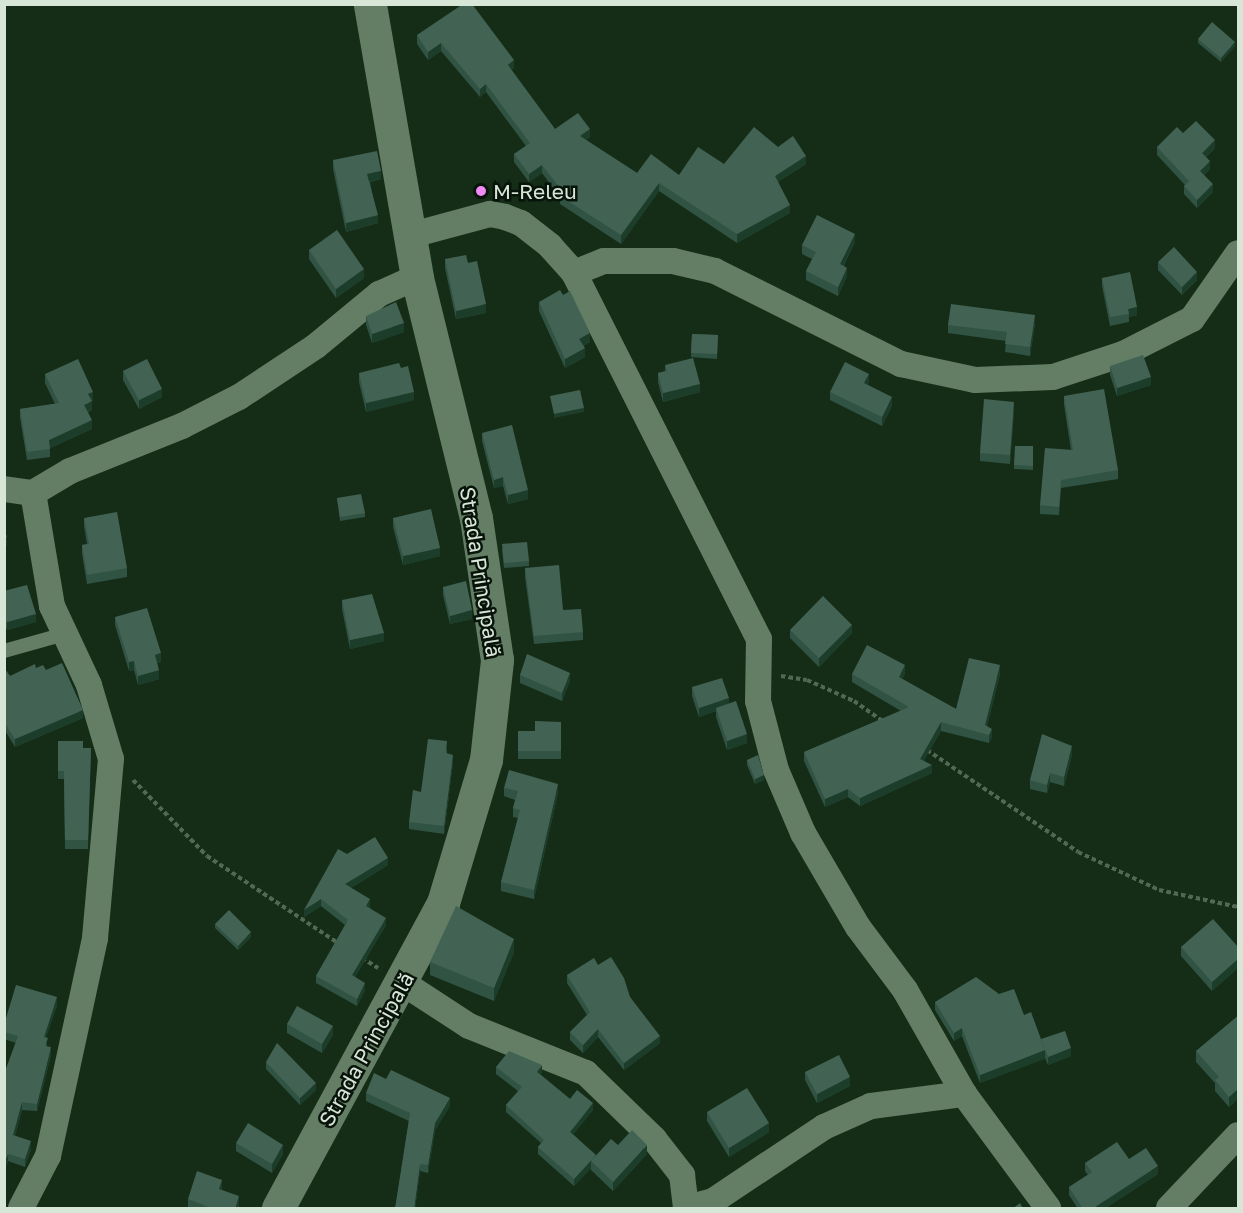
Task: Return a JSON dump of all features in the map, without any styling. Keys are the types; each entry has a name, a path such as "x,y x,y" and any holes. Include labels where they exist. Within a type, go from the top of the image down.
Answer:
{"street":[{"name":"Strada Principală","path":"278,1209 403,983 443,903 486,760 497,660 476,518 417,277 412,235 370,4"},
{"path":"412,235 490,214 505,217 521,223 550,246 574,273 759,639 758,701 776,770 803,833 858,927 905,990 964,1094 1048,1209"},
{"path":"574,273 604,261 673,261 716,271 901,364 975,380 1053,377 1123,354 1192,319 1239,253"},
{"path":"4,489 33,493 70,471 182,426 239,397 316,346 379,294 417,277"},
{"path":"21,1209 48,1156 96,938 111,759 89,685 52,606 33,493"},
{"path":"403,983 469,1026 586,1073 654,1139 682,1175 687,1208 713,1201 824,1127 871,1106 964,1094"},
{"path":"1169,1209 1239,1135"}],"lane":[{"path":"4,651 65,634"}],"path":[{"path":"759,672 807,680 854,701 893,728"},
{"path":"922,747 1078,852 1159,891 1239,907"},
{"path":"111,759 207,856 343,946"},
{"path":"353,952 403,983"}],"building":[{"path":"463,4 472,4 514,60 508,65 555,129 578,113 590,129 580,136 637,173 651,154 679,175 698,147 724,164 754,127 778,147 793,136 806,156 775,176 790,205 737,234 659,183 621,235 560,196 563,192 542,165 529,174 514,154 530,143 486,84 480,89 441,43 428,52 417,35"},
{"path":"1212,22 1235,42 1221,58 1198,39"},
{"path":"1196,121 1215,140 1202,153 1210,161 1200,171 1213,184 1197,200 1184,186 1197,174 1189,181 1157,147 1177,127 1183,133"},
{"path":"377,151 381,171 367,174 378,215 346,223 333,160"},
{"path":"817,215 855,234 840,264 847,268 838,287 806,271 816,252 802,245"},
{"path":"337,230 364,269 336,289 309,250"},
{"path":"1174,247 1197,272 1182,287 1158,262"},
{"path":"466,255 468,263 477,261 486,304 456,311 445,259"},
{"path":"1130,272 1137,307 1128,309 1129,314 1110,317 1102,278"},
{"path":"560,290 563,295 570,291 590,333 579,339 585,348 565,359 539,302"},
{"path":"396,302 404,323 372,334 366,316"},
{"path":"951,304 1035,315 1030,347 1005,344 1007,332 948,325"},
{"path":"692,334 718,335 717,354 691,353"},
{"path":"1143,355 1151,377 1117,388 1110,366"},
{"path":"693,358 700,384 663,393 658,373 667,371 665,365"},
{"path":"78,359 93,392 88,394 92,401 84,405 92,420 49,440 50,449 27,452 20,409 59,403 45,374"},
{"path":"147,359 162,389 139,400 123,371"},
{"path":"845,362 869,374 864,383 892,397 882,417 830,392"},
{"path":"399,363 401,368 408,366 414,392 366,403 359,373"},
{"path":"1104,389 1118,470 1061,480 1059,507 1040,505 1045,448 1073,450 1064,396"},
{"path":"580,390 584,408 554,414 550,396"},
{"path":"984,399 1014,402 1010,455 980,453"},
{"path":"512,425 528,490 508,495 503,477 494,480 482,433"},
{"path":"1015,446 1033,446 1033,466 1014,465"},
{"path":"361,494 365,513 340,517 337,498"},
{"path":"431,509 440,548 403,556 393,518"},
{"path":"117,512 127,568 87,575 82,545 89,544 84,518"},
{"path":"527,542 529,561 504,563 502,544"},
{"path":"559,565 563,610 581,609 583,632 534,636 525,568"},
{"path":"466,581 472,610 450,616 443,587"},
{"path":"27,585 36,614 7,622 4,613 4,591"},
{"path":"372,594 384,633 350,640 342,600"},
{"path":"823,596 852,625 819,658 790,630"},
{"path":"147,608 161,653 155,655 159,670 138,676 134,661 129,662 115,617"},
{"path":"867,645 905,665 899,677 956,709 969,658 1000,665 985,725 992,729 989,735 941,722 920,759 932,765 860,798 848,789 825,799 804,752 909,707 852,674"},
{"path":"527,654 570,673 562,693 520,675"},
{"path":"62,663 83,710 15,739 4,722 4,669 10,676 35,664 36,668 43,665 46,670"},
{"path":"722,678 729,698 699,708 692,687"},
{"path":"736,701 747,734 727,741 716,708"},
{"path":"535,721 561,722 561,751 518,751 518,731 535,731"},
{"path":"1042,734 1072,746 1064,777 1050,773 1047,785 1030,780"},
{"path":"428,739 447,741 446,753 453,755 444,826 409,822 413,790 421,792"},
{"path":"58,741 83,741 83,748 91,748 88,840 65,840 64,771 58,771"},
{"path":"758,755 764,775 755,779 747,760"},
{"path":"509,770 558,784 534,890 501,882 520,810 513,808 518,791 504,788"},
{"path":"375,837 388,858 345,884 370,899 366,906 386,918 352,975 365,983 357,999 316,976 348,920 321,899 304,910 338,849 347,854"},
{"path":"456,906 514,939 494,988 430,962"},
{"path":"229,910 251,932 238,946 215,924"},
{"path":"1213,919 1239,948 1239,958 1212,982 1181,947"},
{"path":"611,957 624,978 630,997 660,1036 624,1063 598,1029 583,1045 570,1032 590,1012 567,975 594,958 598,965"},
{"path":"976,977 999,994 1014,989 1024,1015 1031,1012 1045,1050 980,1075 962,1028 954,1033 935,1002"},
{"path":"16,985 57,997 44,1037 48,1038 45,1046 51,1047 37,1104 22,1102 13,1135 31,1141 25,1159 8,1154 4,1164 4,1074 18,1036 4,1032 4,1025"},
{"path":"297,1006 333,1026 322,1044 287,1024"},
{"path":"1239,1015 1239,1088 1229,1097 1215,1080 1219,1077 1196,1051"},
{"path":"1065,1031 1071,1048 1048,1057 1041,1039"},
{"path":"277,1043 316,1083 300,1098 266,1062"},
{"path":"509,1051 542,1065 537,1072 570,1099 577,1090 593,1103 570,1132 596,1155 574,1179 538,1147 544,1140 506,1105 522,1087 496,1067"},
{"path":"839,1055 850,1077 817,1094 805,1072"},
{"path":"391,1070 450,1098 435,1123 428,1165 420,1164 414,1209 395,1209 410,1113 366,1093 374,1073 386,1079"},
{"path":"747,1088 769,1123 729,1148 707,1112"},
{"path":"248,1123 283,1145 272,1164 236,1143"},
{"path":"632,1130 647,1145 613,1182 591,1161 611,1139 618,1145"},
{"path":"1117,1142 1129,1159 1146,1148 1158,1166 1092,1209 1083,1209 1069,1187 1092,1172 1085,1163"},
{"path":"197,1171 222,1180 219,1189 239,1196 235,1209 214,1209 188,1199"},
{"path":"1020,1203 1023,1209 1012,1209"}],"place":[{"name":"M-Releu","path":"481,191"}]}
